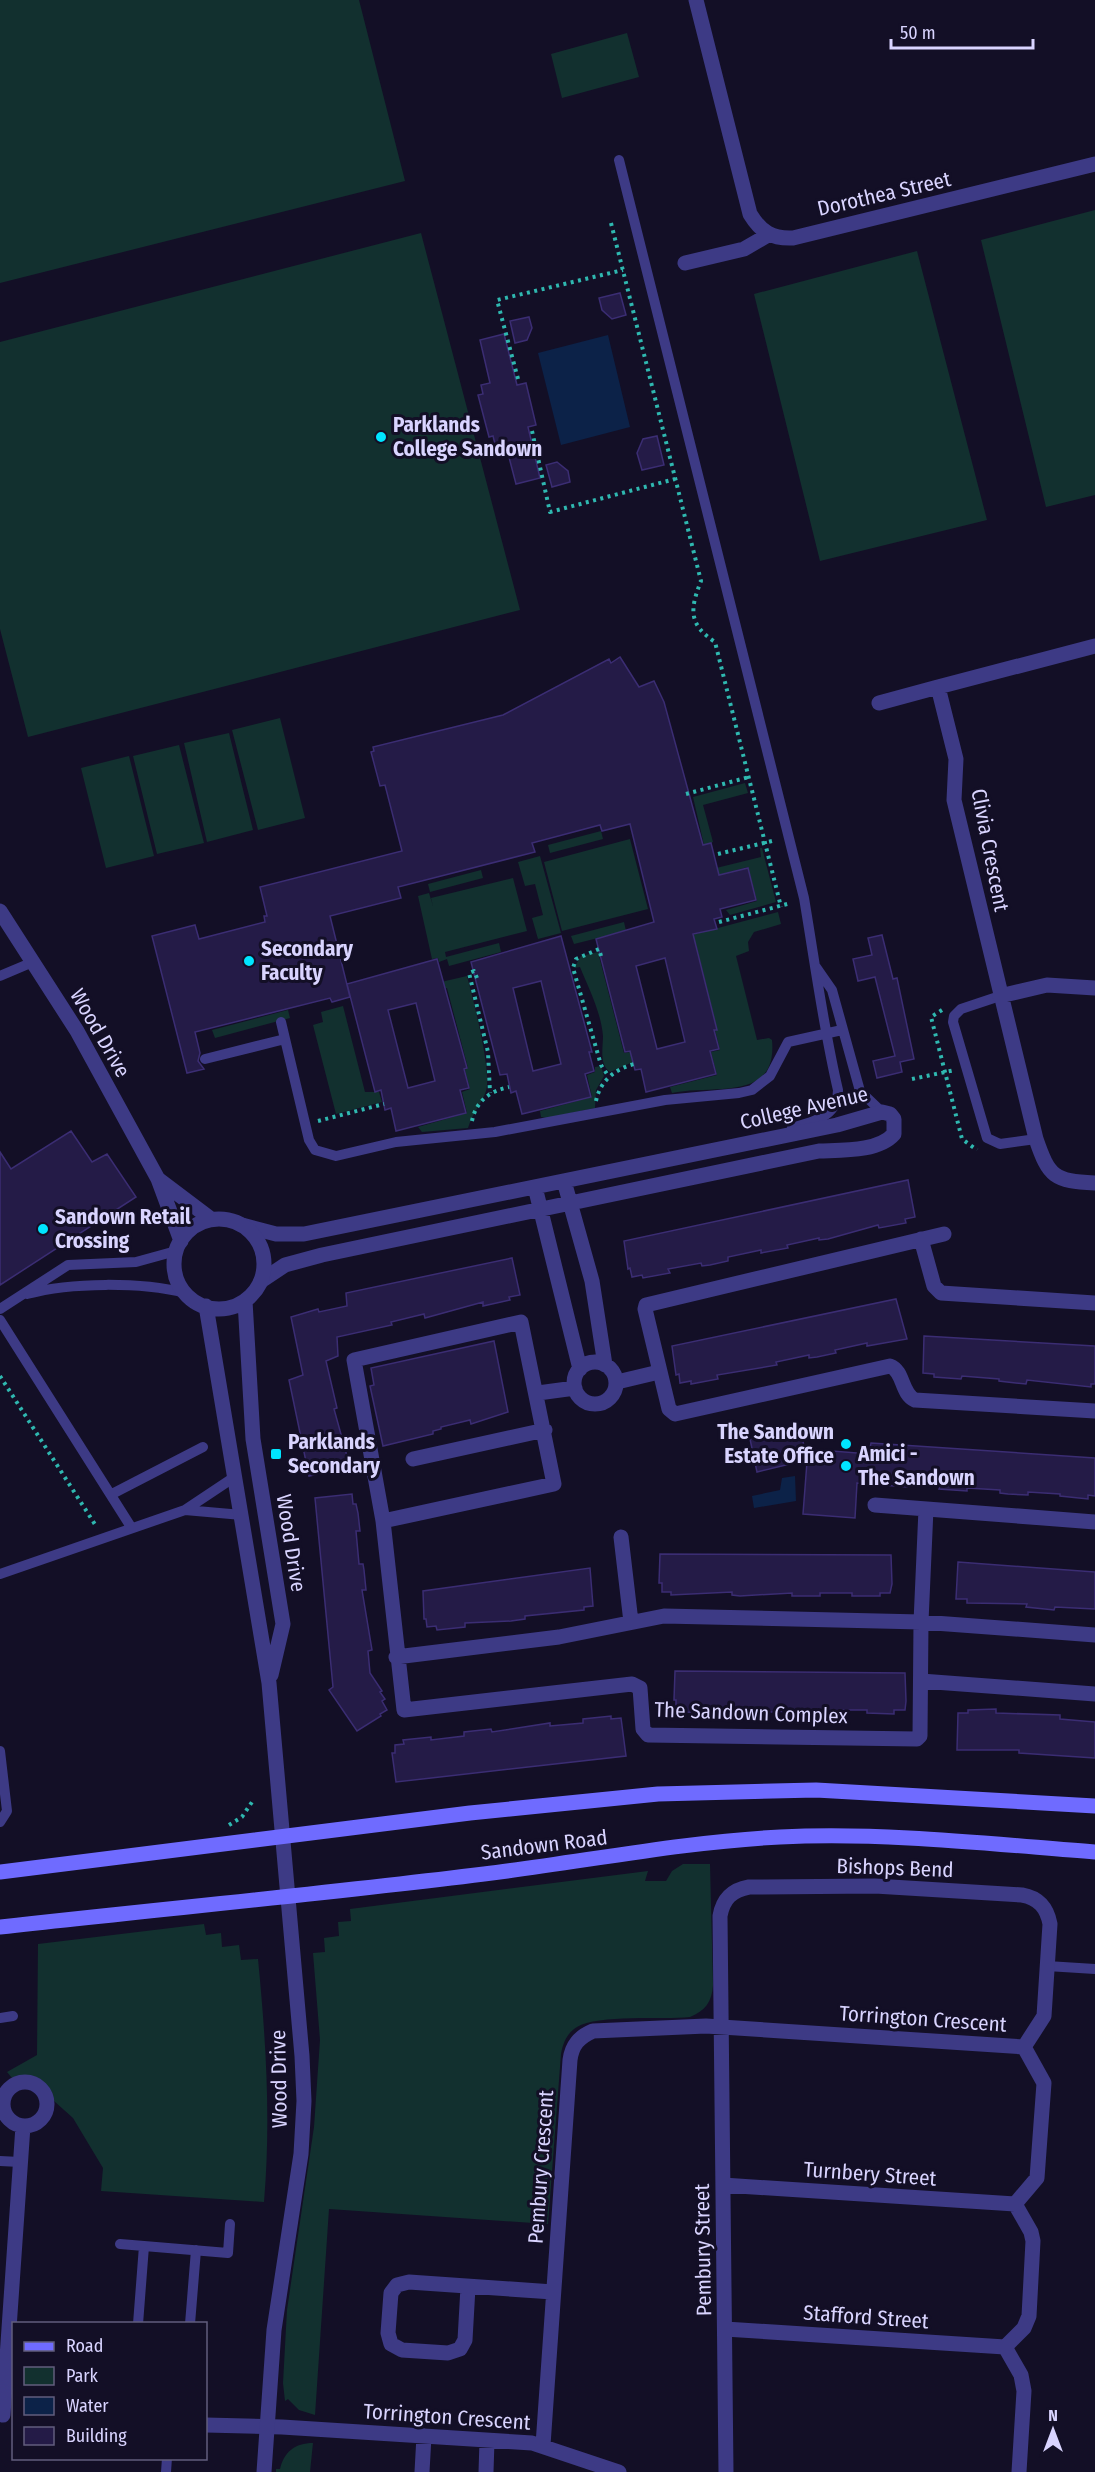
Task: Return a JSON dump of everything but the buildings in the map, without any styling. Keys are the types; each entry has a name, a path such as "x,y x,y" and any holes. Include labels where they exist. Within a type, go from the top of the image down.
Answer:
{"main road":[{"name":"Sandown Road","path":"0,1872 581,1800 727,1791 816,1790 1095,1806"},
{"name":"Sandown Road","path":"0,1927 288,1898 541,1867 715,1842 783,1837 870,1837 1095,1852"}],"street":[{"path":"685,263 744,249 768,235 758,227 750,214 696,0"},
{"name":"Dorothea Street","path":"768,235 781,239 793,238 1095,164"},
{"path":"879,703 1095,646"},
{"name":"Clivia Crescent","path":"938,687 956,759 954,800 1036,1139 1045,1166 1053,1174 1064,1180 1095,1183"},
{"name":"Wood Drive","path":"0,911 77,1031 158,1179 178,1246"},
{"path":"1000,996 1047,985 1095,988"},
{"name":"College Avenue","path":"242,1225 276,1234 304,1234 837,1125 882,1112 890,1114 895,1128 889,1140 879,1144 854,1149 819,1151 298,1260 278,1268 261,1281"},
{"name":"Wood Drive","path":"158,1179 211,1220"},
{"path":"564,1181 592,1281 605,1365 615,1375 616,1382 613,1396 601,1404 582,1400 575,1388 576,1375 580,1369 591,1363 605,1365"},
{"path":"535,1187 580,1369"},
{"path":"211,1220 227,1220 242,1225 256,1238 262,1249 264,1265 261,1281 244,1301 223,1308 206,1306 185,1293 176,1276 178,1246 195,1226 211,1220"},
{"path":"944,1234 650,1302 645,1309 669,1409 675,1413 890,1366 896,1369 908,1396 915,1401 1095,1411"},
{"path":"921,1239 934,1286 941,1293 1095,1304"},
{"name":"Wood Drive","path":"244,1301 253,1439 283,1624 269,1683"},
{"name":"Wood Drive","path":"206,1306 269,1683 302,2056 301,2154 274,2330 264,2472"},
{"name":"The Sandown Complex","path":"383,1521 552,1485 555,1482 546,1430 521,1322 355,1359 353,1363 383,1521 402,1706 407,1711 632,1684 640,1688 643,1729 648,1735 917,1739 920,1736 921,1622 926,1509"},
{"path":"616,1382 659,1372"},
{"path":"537,1393 575,1388"},
{"path":"413,1459 546,1430"},
{"path":"874,1505 1095,1522"},
{"path":"621,1537 631,1623"},
{"path":"396,1657 559,1637 664,1616 921,1622 1095,1635"},
{"path":"921,1681 1095,1694"},
{"name":"Bishops Bend","path":"721,2027 721,1909 729,1896 749,1887 875,1886 1029,1896 1041,1903 1049,1916 1044,2016 1024,2047"},
{"name":"Torrington Crescent","path":"721,2027 1024,2047 1044,2083 1037,2178 1015,2204"},
{"name":"Pembury Street","path":"721,2027 726,2472"},
{"name":"Pembury Crescent","path":"543,2445 573,2046 581,2037 593,2031 721,2027"},
{"path":"5,2414 7,2238 20,2162 23,2126"},
{"name":"Turnbery Street","path":"723,2185 1015,2204"},
{"path":"1015,2204 1027,2223 1033,2241 1029,2316 1024,2328 1005,2347 1023,2382 1019,2472"},
{"path":"468,2287 465,2340 460,2349 448,2353 402,2350 391,2344 388,2333 391,2297 397,2285 409,2282 553,2292"},
{"name":"Stafford Street","path":"725,2329 1005,2347"},
{"name":"Torrington Crescent","path":"207,2425 423,2436 543,2445 619,2472"},
{"path":"422,2472 423,2436"},
{"path":"486,2472 487,2441"}],"lane":[{"path":"619,160 804,898 816,966 817,993 838,1090 837,1105 824,1117 759,1140"},
{"path":"0,975 33,962"},
{"path":"816,966 832,990 860,1090 882,1112"},
{"path":"1000,996 961,1009 954,1016 953,1022 987,1138 1000,1144 1036,1139"},
{"path":"281,1022 311,1145 315,1150 329,1156 396,1142 495,1132 688,1097 752,1090 770,1076 788,1042 842,1030"},
{"path":"205,1059 285,1039"},
{"path":"0,1309 68,1264 136,1262 178,1246"},
{"path":"18,1297 44,1289 139,1285 185,1293"},
{"path":"0,1320 131,1527"},
{"path":"112,1494 203,1447"},
{"path":"0,1574 185,1510 236,1476"},
{"path":"185,1510 242,1515"},
{"path":"0,1751 7,1810 0,1822"},
{"path":"1047,1966 1095,1969"},
{"path":"0,2018 13,2016"},
{"path":"0,2161 20,2162"},
{"path":"120,2244 228,2253 230,2224"},
{"path":"138,2322 144,2246"},
{"path":"190,2322 196,2250"}],"path":[{"path":"611,223 701,581 692,606 694,621 703,634 715,642 781,907"},
{"path":"518,379 498,300 623,270"},
{"path":"532,431 550,512 675,479"},
{"path":"686,794 749,777"},
{"path":"718,854 787,837"},
{"path":"719,922 781,907 804,898"},
{"path":"601,956 599,949 592,951 576,959 573,968 601,1065 609,1077"},
{"path":"477,978 474,971 469,973 488,1052 490,1093"},
{"path":"597,1113 598,1092 609,1077 634,1064"},
{"path":"912,1079 966,1067"},
{"path":"470,1134 474,1114 490,1093 509,1087"},
{"path":"306,1124 384,1104"},
{"path":"0,1376 97,1526"}],"green space":[{"path":"0,0 359,0 405,181 0,283"},
{"path":"627,33 639,77 562,98 551,54"},
{"path":"1095,210 1095,495 1046,507 981,240"},
{"path":"421,233 520,610 28,737 0,629 0,342"},
{"path":"917,251 987,520 820,561 754,294"},
{"path":"280,718 305,818 258,830 232,730"},
{"path":"229,733 253,830 207,842 184,743"},
{"path":"179,745 204,843 157,854 133,756"},
{"path":"129,756 154,856 106,868 81,768"},
{"path":"745,783 748,793 703,805 713,842 704,845 693,797"},
{"path":"601,831 603,839 550,853 548,845"},
{"path":"630,839 648,909 562,931 544,862"},
{"path":"760,848 762,848 776,902 730,915 726,910 757,901 748,867 710,877 708,870 761,857"},
{"path":"540,856 561,933 538,939 532,918 543,915 535,884 525,886 518,862"},
{"path":"481,870 483,878 430,892 428,884"},
{"path":"513,878 527,931 445,952 446,957 499,943 501,952 449,966 447,959 439,962 438,958 432,959 418,896 429,893 433,906 431,898"},
{"path":"778,912 781,924 754,932 748,942 749,951 736,956 757,1040 769,1038 772,1040 771,1060 765,1074 754,1082 739,1087 672,1093 670,1087 717,1075 711,1052 720,1050 696,944 688,936"},
{"path":"624,922 626,931 574,944 571,936"},
{"path":"598,952 624,1053 630,1052 633,1062 610,1072 604,1065 602,1027 597,1009 580,967 574,968 581,956"},
{"path":"467,976 484,1052 486,1091 468,1128 422,1132 418,1127 467,1113 462,1092 470,1089 465,1070 468,1068 447,988 443,989 441,982"},
{"path":"343,1006 365,1092 379,1092 382,1102 336,1114 313,1025 323,1022 321,1012"},
{"path":"288,1010 290,1018 215,1038 212,1030"},
{"path":"601,1066 604,1076 596,1090 595,1108 547,1118 541,1117 540,1111 592,1097 587,1075 595,1072 595,1067"},
{"path":"683,1864 710,1864 713,1985 711,1996 704,2009 690,2017 600,2020 577,2027 568,2035 561,2054 548,2224 329,2209 315,2415 299,2410 288,2399 285,2401 283,2383 287,2310 314,2127 320,2040 313,1953 325,1952 324,1938 339,1936 338,1922 351,1921 350,1909 648,1871 645,1881 666,1881 672,1871"},
{"path":"204,1924 206,1935 221,1933 222,1947 239,1945 241,1960 258,1959 267,2080 264,2202 101,2191 103,2168 73,2118 54,2101 52,2092 39,2079 30,2075 12,2078 7,2072 37,2055 38,1944"},
{"path":"313,2443 310,2472 276,2472 276,2469 280,2469 287,2453 301,2445"}],"water":[{"path":"608,335 630,427 561,445 538,353"},
{"path":"795,1476 796,1501 754,1508 752,1496 780,1490 782,1478"}],"place":[{"name":"Parklands College Sandown","path":"381,437"},
{"name":"Secondary Faculty","path":"249,961"},
{"name":"Sandown Retail Crossing","path":"43,1229"},
{"name":"The Sandown Estate Office","path":"846,1444"},
{"name":"Parklands Secondary","path":"276,1454"},
{"name":"Amici - The Sandown","path":"846,1466"}]}
